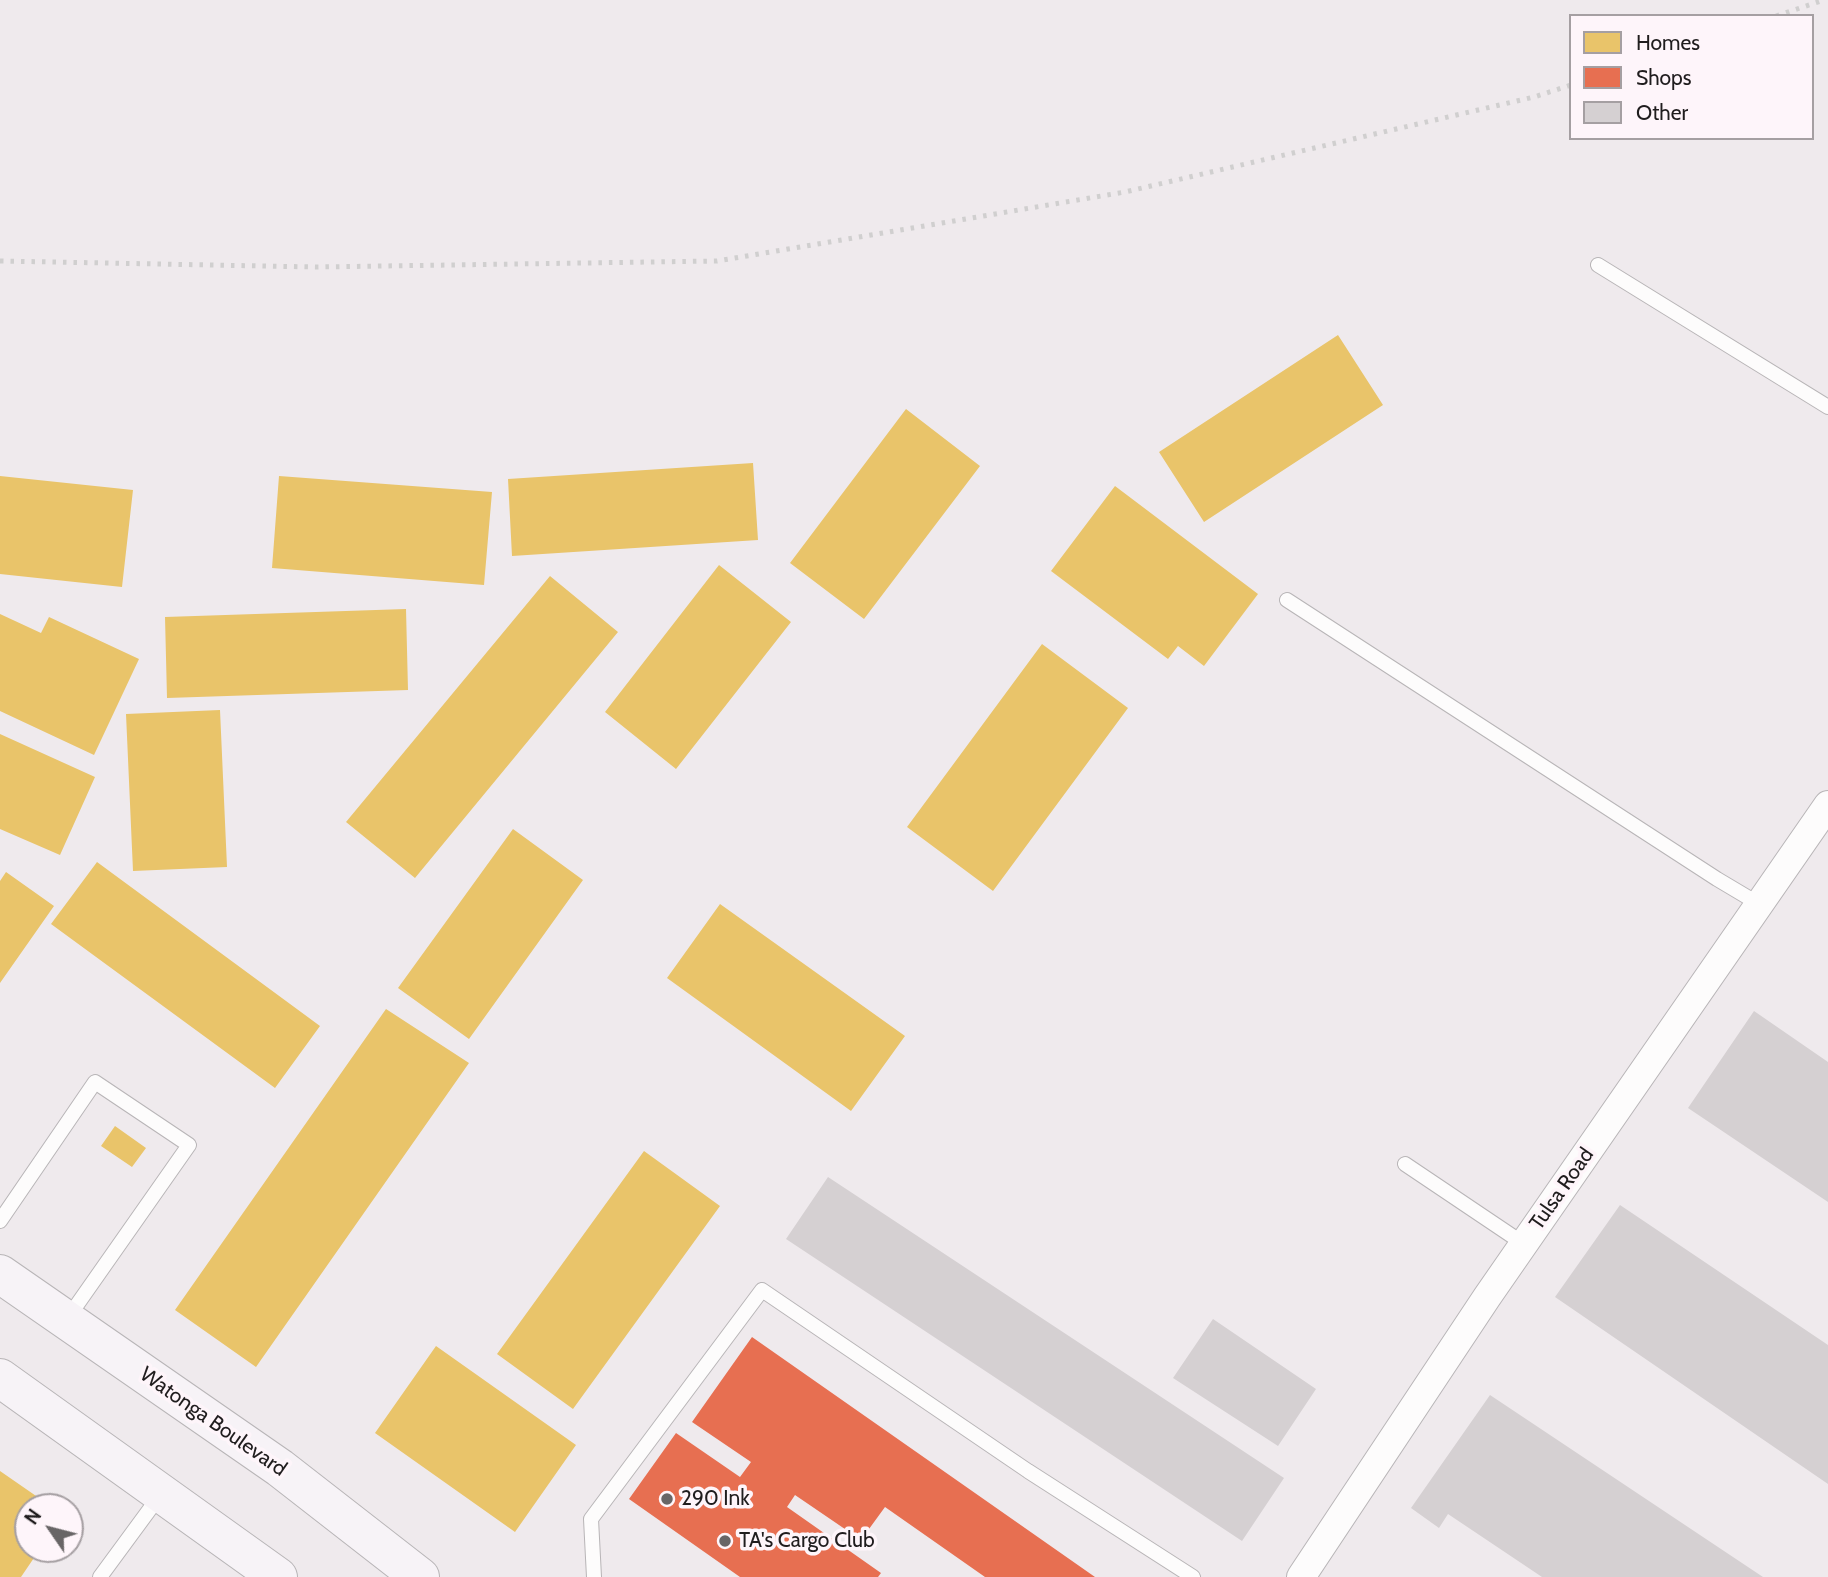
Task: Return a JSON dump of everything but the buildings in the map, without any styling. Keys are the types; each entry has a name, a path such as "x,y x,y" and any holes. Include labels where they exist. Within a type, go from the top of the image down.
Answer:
{"main road":[{"name":"Watonga Boulevard","path":"0,1274 280,1468 420,1577"},
{"path":"0,1378 278,1577"}],"street":[{"name":"Tulsa Road","path":"1301,1577 1524,1244 1828,805"}],"lane":[{"path":"1598,265 1828,407"},
{"path":"1287,600 1717,880 1759,904"},
{"path":"0,1221 95,1082 190,1145 66,1320"},
{"path":"1405,1164 1524,1244"},
{"path":"594,1577 591,1520 762,1290 1028,1471 1193,1577"},
{"path":"100,1577 161,1494"}],"railway":[{"path":"1782,14 1824,0"},
{"path":"0,261 316,267 717,261 1125,192 1534,97 1569,86"}],"place":[{"name":"290 Ink","path":"667,1499"},
{"name":"TA's Cargo Club","path":"725,1541"}]}
